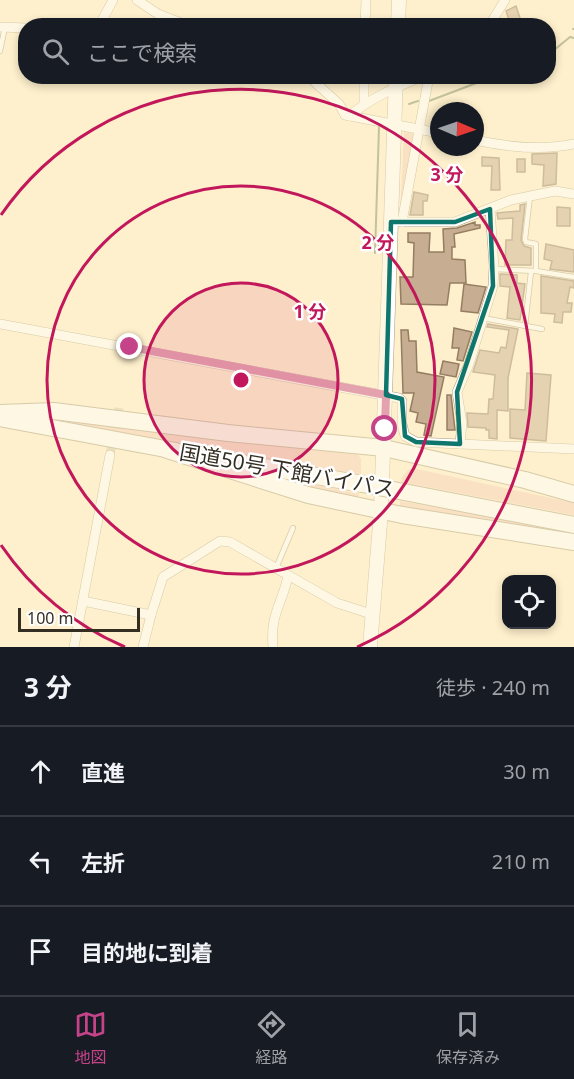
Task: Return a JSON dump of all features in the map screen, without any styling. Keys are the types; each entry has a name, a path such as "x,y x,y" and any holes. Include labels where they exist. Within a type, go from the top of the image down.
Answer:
{"highway":[{"path":"0,413 54,411 228,433 384,448 525,480 574,494"},
{"name":"国道50号 下館バイパス","path":"0,418 574,525"},
{"path":"168,450 308,495 381,511 574,542"}],"street":[{"path":"103,18 113,0"},
{"path":"137,0 168,18"},
{"path":"365,18 366,0"},
{"path":"398,18 399,0"},
{"path":"494,18 505,0"},
{"path":"3,27 18,28"},
{"path":"317,84 339,104 345,115 430,131"},
{"path":"364,84 364,104"},
{"path":"349,116 393,84"},
{"path":"370,647 381,511 397,222 396,84"},
{"path":"397,222 427,84"},
{"path":"484,142 505,146 558,147 574,144"},
{"path":"397,222 454,222 511,200 555,191 574,194"},
{"path":"460,444 462,423 457,392 469,364 493,286 490,209"},
{"path":"0,324 399,398 402,401 402,424 405,436 416,442 574,449"},
{"path":"74,647 110,455"},
{"path":"143,647 164,576 220,541 230,542 337,603 374,615"},
{"path":"273,647 274,616 288,576"},
{"path":"83,601 151,615"}],"lane":[{"path":"0,51 3,27"},
{"path":"525,326 536,244 526,242 525,239 530,196"},
{"path":"494,268 574,277"},
{"path":"483,318 542,329"},
{"path":"276,568 293,528"}],"highlighted area":[{"path":"490,209 493,286 457,392 460,444 416,442 405,436 402,399 386,395 391,222 455,222"}],"shaded area":[{"path":"404,132 415,134 400,215"},
{"path":"59,419 357,453 361,459 361,478 218,449 100,431"},
{"path":"242,469 360,494 354,500"},
{"path":"417,469 574,503 574,515 401,482 408,470"},
{"path":"400,501 574,532 574,538 400,506"}],"building":[{"path":"516,6 520,18 508,18 506,11"},
{"path":"557,153 556,184 543,186 544,165 532,164 532,154"},
{"path":"482,157 499,158 500,190 491,190 492,166 482,166"},
{"path":"517,159 525,159 525,172 517,172"},
{"path":"414,192 428,195 427,201 423,201 423,215 410,215"},
{"path":"525,204 521,240 524,246 531,248 531,265 505,265 506,240 512,240 513,218 498,219 497,213 520,211 520,205"},
{"path":"557,207 570,208 570,226 557,226"},
{"path":"475,222 475,225 480,225 480,228 454,234 455,247 452,247 452,259 465,260 466,283 450,283 447,305 401,304 400,277 413,277 414,243 408,242 408,233 430,233 429,252 444,252 443,229 457,228"},
{"path":"546,244 574,250 574,272 550,269 552,261 544,259"},
{"path":"500,274 517,275 517,283 525,284 520,320 507,318 510,287 500,286"},
{"path":"541,276 574,281 574,288 570,287 567,303 572,303 571,312 563,312 562,323 554,322 555,314 541,313"},
{"path":"464,284 486,287 478,313 461,311"},
{"path":"488,324 518,329 508,378 508,411 497,410 497,439 489,438 489,430 486,428 468,427 467,413 488,414 489,399 493,399 495,375 473,372 480,350 499,353 501,347 506,348 509,330 487,327"},
{"path":"454,328 472,332 463,361 457,360 459,348 452,348"},
{"path":"401,330 408,330 409,341 416,341 417,372 444,377 431,436 424,435 426,424 416,422 418,413 410,411 414,393 403,393"},
{"path":"443,361 459,364 456,377 440,374"},
{"path":"527,373 551,375 546,441 510,438 510,409 525,410"},
{"path":"447,395 451,395 455,430 447,430"}],"waterway":[{"path":"556,48 570,37 574,38"},
{"path":"429,101 474,84"},
{"path":"409,104 418,101"},
{"path":"375,253 379,127"}],"tunnel":[{"path":"110,455 119,408"}],"route":[{"path":"130,347 386,395 385,429"}]}
